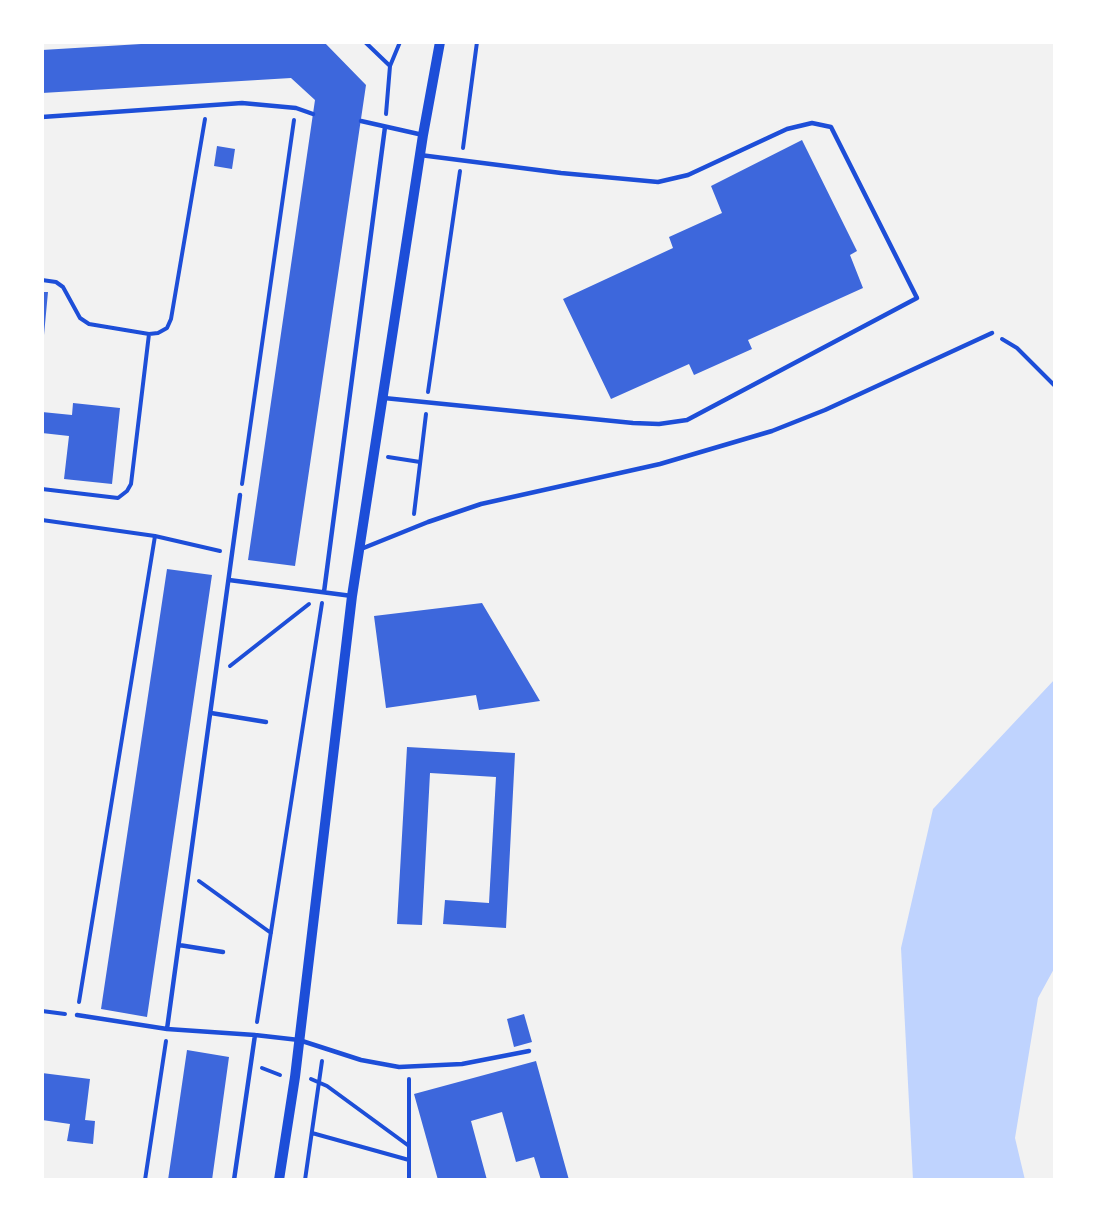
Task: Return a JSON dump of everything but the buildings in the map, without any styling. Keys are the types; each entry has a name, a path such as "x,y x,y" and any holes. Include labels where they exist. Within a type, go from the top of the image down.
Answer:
{"street":[{"path":"279,1180 295,1077 352,596 423,135 440,42"}],"lane":[{"path":"42,117 242,103 296,108 313,114"},
{"path":"361,121 423,135"},
{"path":"384,398 633,423 659,424 687,420 916,298 831,127 812,123 787,129 688,175 658,182 561,173 420,155"},
{"path":"324,592 385,127"},
{"path":"360,550 412,528 481,504 660,464 772,431 825,410 992,333"},
{"path":"167,1029 240,495"},
{"path":"229,580 352,596"},
{"path":"211,713 266,722"},
{"path":"179,945 223,952"},
{"path":"77,1015 167,1029 299,1040 361,1060 399,1067 462,1064 529,1051"},
{"path":"234,1180 255,1035"}],"path":[{"path":"365,42 390,66"},
{"path":"385,127 390,66 399,42"},
{"path":"412,528 427,402 477,42"},
{"path":"42,280 56,282 63,287 80,318 89,324 149,334 158,333 167,328 171,319 207,106"},
{"path":"240,495 296,108"},
{"path":"992,333 1017,348 1055,386"},
{"path":"42,489 118,498 128,491 131,484 149,334"},
{"path":"42,520 155,536 232,553"},
{"path":"42,1011 77,1015 155,536"},
{"path":"216,678 324,592"},
{"path":"255,1035 324,592"},
{"path":"189,874 271,933"},
{"path":"146,1180 167,1029"},
{"path":"305,1180 324,1048"},
{"path":"251,1061 274,1075 320,1082 409,1146"},
{"path":"409,1066 409,1180"},
{"path":"312,1133 409,1160"}],"water":[{"path":"1055,679 1055,967 1038,998 1015,1138 1025,1180 913,1180 901,948 933,809"}]}
